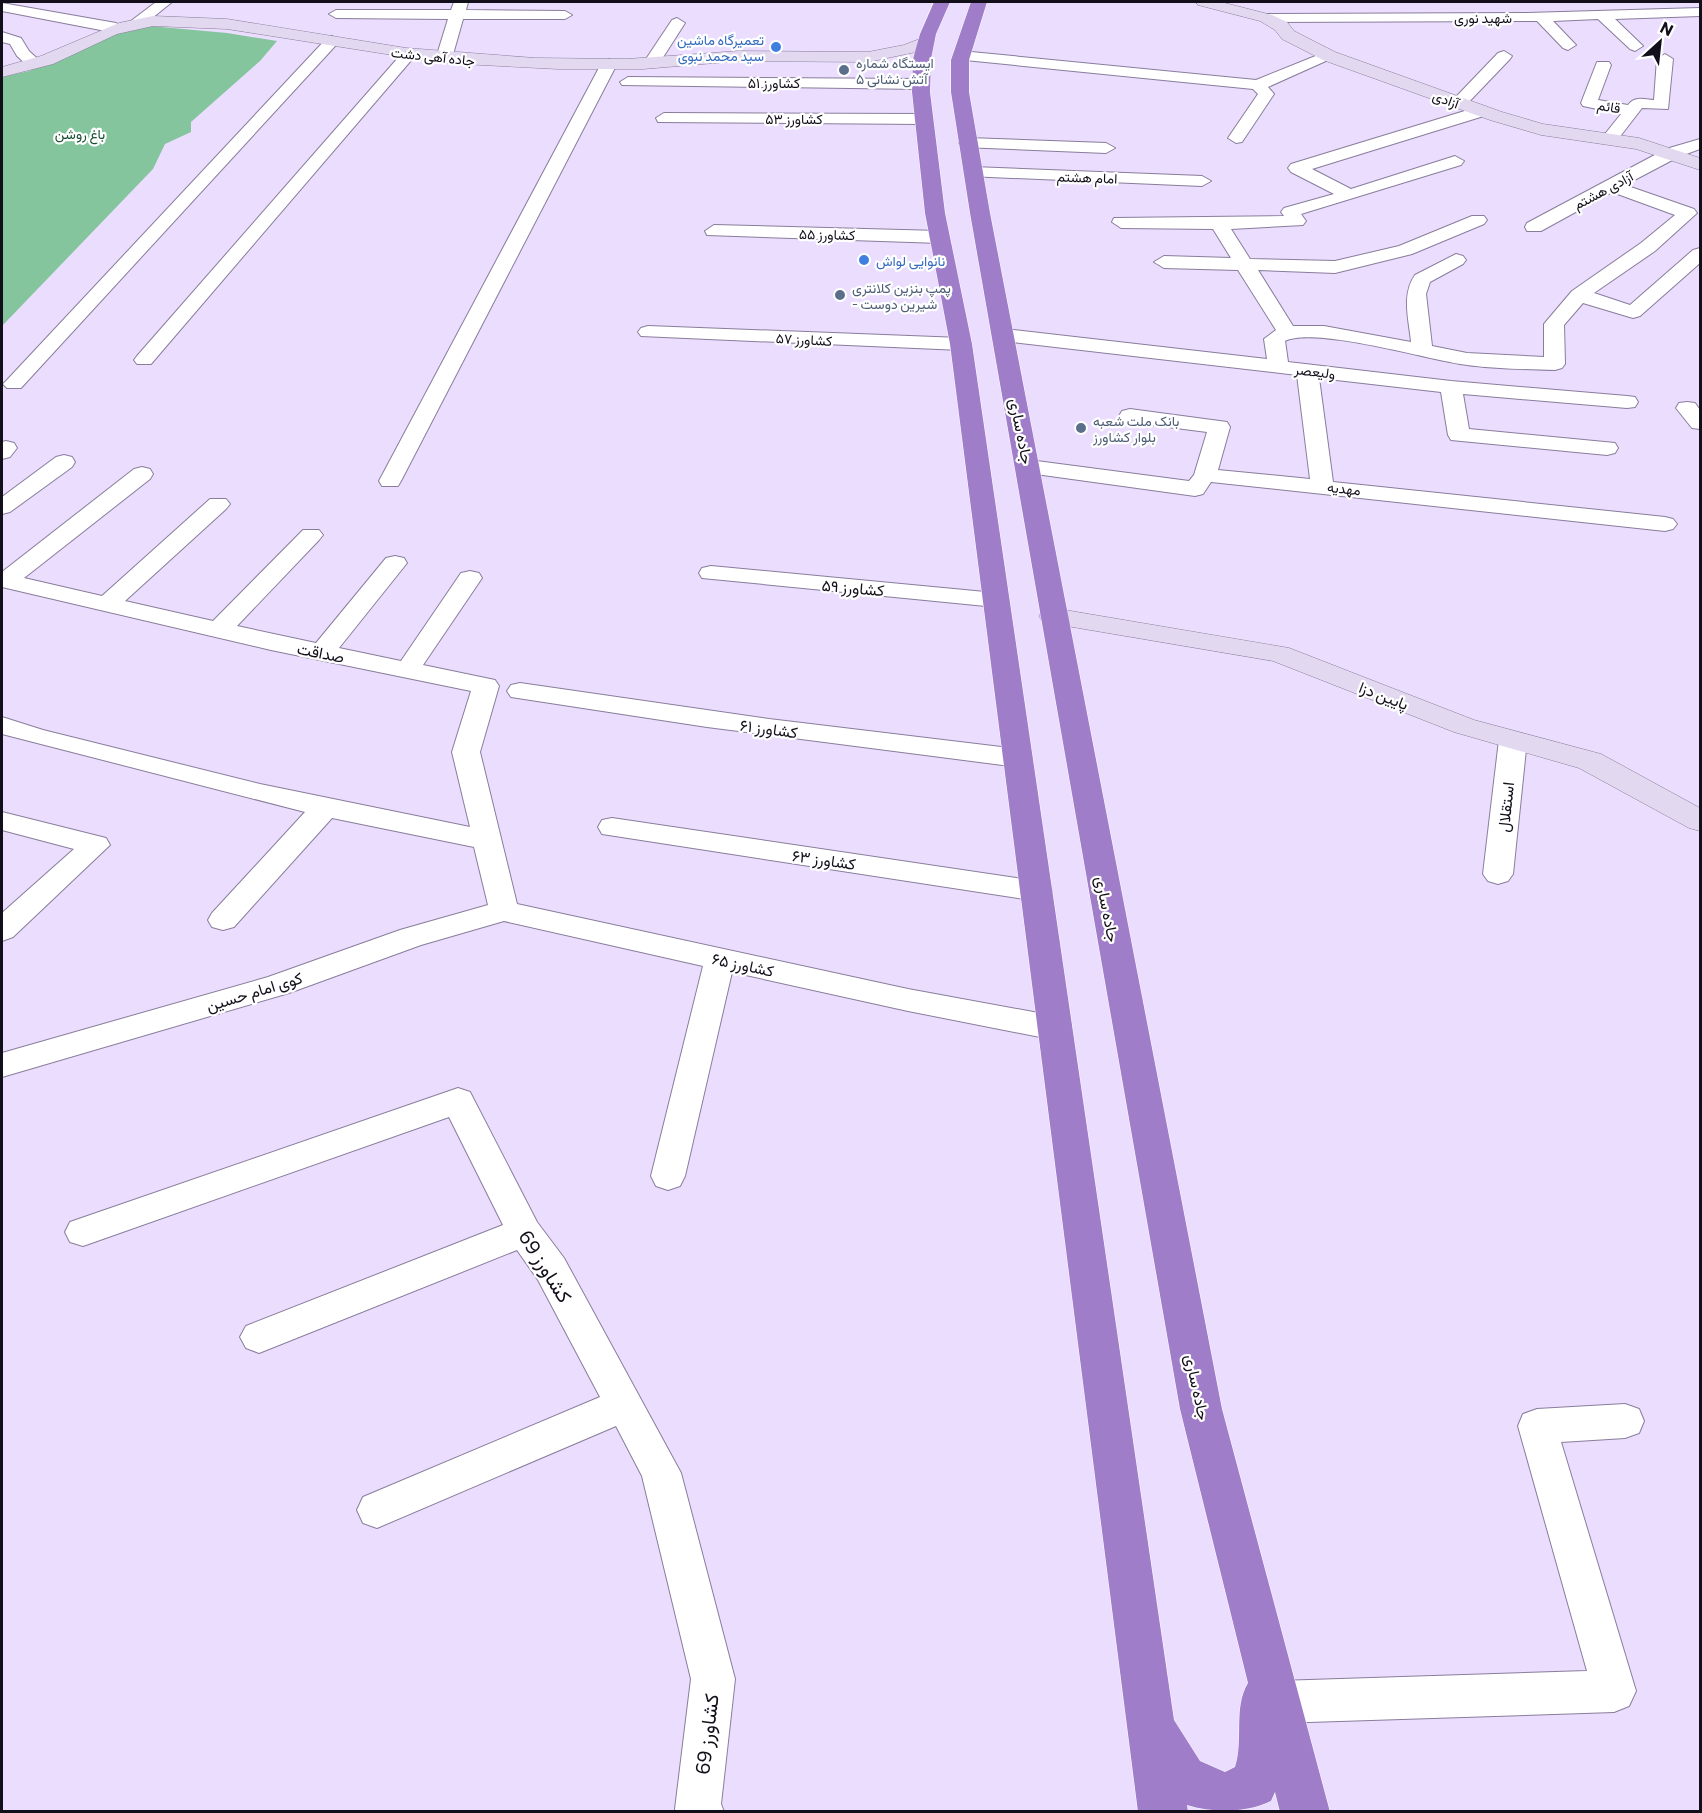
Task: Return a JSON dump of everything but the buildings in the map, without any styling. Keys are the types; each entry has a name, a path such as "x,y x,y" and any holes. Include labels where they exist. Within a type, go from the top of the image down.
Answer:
{"highway":[{"path":"942,2 927,41 921,79 924,119 940,237 961,344 1163,1812"},
{"name":"جاده ساری","path":"979,2 961,56 960,92 1029,467 1053,616 1201,1409 1263,1642 1305,1812"},
{"path":"1152,1728 1183,1778 1226,1798 1254,1784 1265,1751 1263,1642"}],"street":[{"path":"136,24 146,14 165,2"},
{"name":"آزادی","path":"1204,2 1266,18 1281,26 1288,35 1329,57 1481,111 1541,129 1609,139 1672,153 1701,164"},
{"path":"1266,18 1276,2"},
{"path":"1563,2 1581,16"},
{"path":"1665,2 1701,28"},
{"path":"2,6 116,28"},
{"path":"336,14 459,8 565,15"},
{"path":"444,58 459,8"},
{"name":"شهید نوری","path":"1266,18 1541,17 1701,12"},
{"path":"1602,15 1635,46"},
{"path":"1541,17 1568,45"},
{"name":"جاده آهی دشت","path":"2,72 34,63 116,28 136,24 198,21 257,26 409,54 527,64 609,64 741,56 876,56"},
{"path":"652,62 677,23"},
{"path":"2,37 16,41 22,53 34,63"},
{"path":"14,384 332,41"},
{"path":"876,56 916,48 927,41"},
{"path":"144,360 409,54"},
{"path":"876,56 896,60 921,79"},
{"path":"961,56 1258,85 1329,57"},
{"path":"1460,104 1504,56"},
{"path":"1632,111 1638,103 1662,106 1665,59"},
{"path":"390,481 609,64"},
{"name":"قائم","path":"1603,65 1589,103 1632,111 1609,139"},
{"name":"کشاورز ۵۱","path":"628,82 921,79"},
{"path":"1236,138 1266,94 1258,85"},
{"path":"1350,195 1297,168 1481,111"},
{"name":"کشاورز ۵۳","path":"664,118 924,119"},
{"name":"آزادی هشتم","path":"1534,227 1672,153 1701,144"},
{"path":"971,157 1106,148"},
{"name":"امام هشتم","path":"971,157 1202,181"},
{"path":"1121,222 1219,224 1297,220 1290,212 1455,161"},
{"path":"1279,367 1274,339 1287,332 1324,332 1467,359 1555,364 1554,324 1579,295 1648,247 1688,213 1611,186"},
{"path":"1164,262 1335,267 1405,250 1479,220"},
{"path":"1219,224 1287,332"},
{"name":"کشاورز ۵۵","path":"714,231 940,237"},
{"path":"1579,295 1633,312 1701,254"},
{"path":"1422,351 1416,294 1422,279 1456,260"},
{"name":"کشاورز ۵۷","path":"648,332 961,344"},
{"name":"ولیعصر","path":"1004,335 1450,387 1627,402"},
{"path":"1307,370 1322,486"},
{"path":"1450,387 1459,435 1607,448"},
{"path":"1029,467 1195,489 1205,475 1219,427 1130,416"},
{"path":"2,507 64,462"},
{"path":"3,580 142,474"},
{"name":"مهدیه","path":"1205,475 1665,524"},
{"path":"106,605 218,504"},
{"path":"219,630 311,535"},
{"path":"322,652 395,562"},
{"name":"کشاورز ۵۹","path":"711,573 996,600"},
{"path":"408,669 470,578"},
{"name":"صداقت","path":"3,580 219,630 486,686 466,752 487,840"},
{"name":"پایین دزا","path":"1053,616 1279,654 1464,726 1590,761 1701,821"},
{"name":"کشاورز ۶۱","path":"520,691 643,711 806,733 1018,758"},
{"path":"2,725 46,739 324,809 487,840 504,911"},
{"name":"استقلال","path":"1498,874 1513,740"},
{"path":"223,920 324,809"},
{"path":"2,821 96,845 2,930"},
{"name":"کشاورز ۶۳","path":"612,827 1036,891"},
{"name":"کشاورز ۶۵","path":"504,911 720,959 1055,1028"},
{"name":"کوی امام حسین","path":"2,1065 278,986 411,938 504,911"},
{"path":"668,1176 705,1012 720,959"},
{"name":"کشاورز 69","path":"83,1232 458,1101 524,1232 551,1269 661,1473 713,1679 698,1809 702,1812"},
{"path":"259,1337 524,1232"},
{"path":"377,1510 624,1405"},
{"path":"1278,1702 1614,1691 1537,1426 1625,1421"}],"green space":[{"name":"باغ روشن","path":"150,26 227,33 277,41 260,61 191,122 191,132 165,144 153,169 2,326 2,77 29,71 117,30"}],"place":[{"name":"تعمیرگاه ماشین سید محمد نبوی","path":"776,47"},
{"name":"ایستگاه شماره ۵ آتش نشانی","path":"844,70"},
{"name":"نانوایی لواش","path":"864,260"},
{"name":"پمپ بنزین کلانتری - شیرین دوست","path":"840,295"},
{"name":"بانک ملت شعبه بلوار کشاورز","path":"1081,428"}]}
